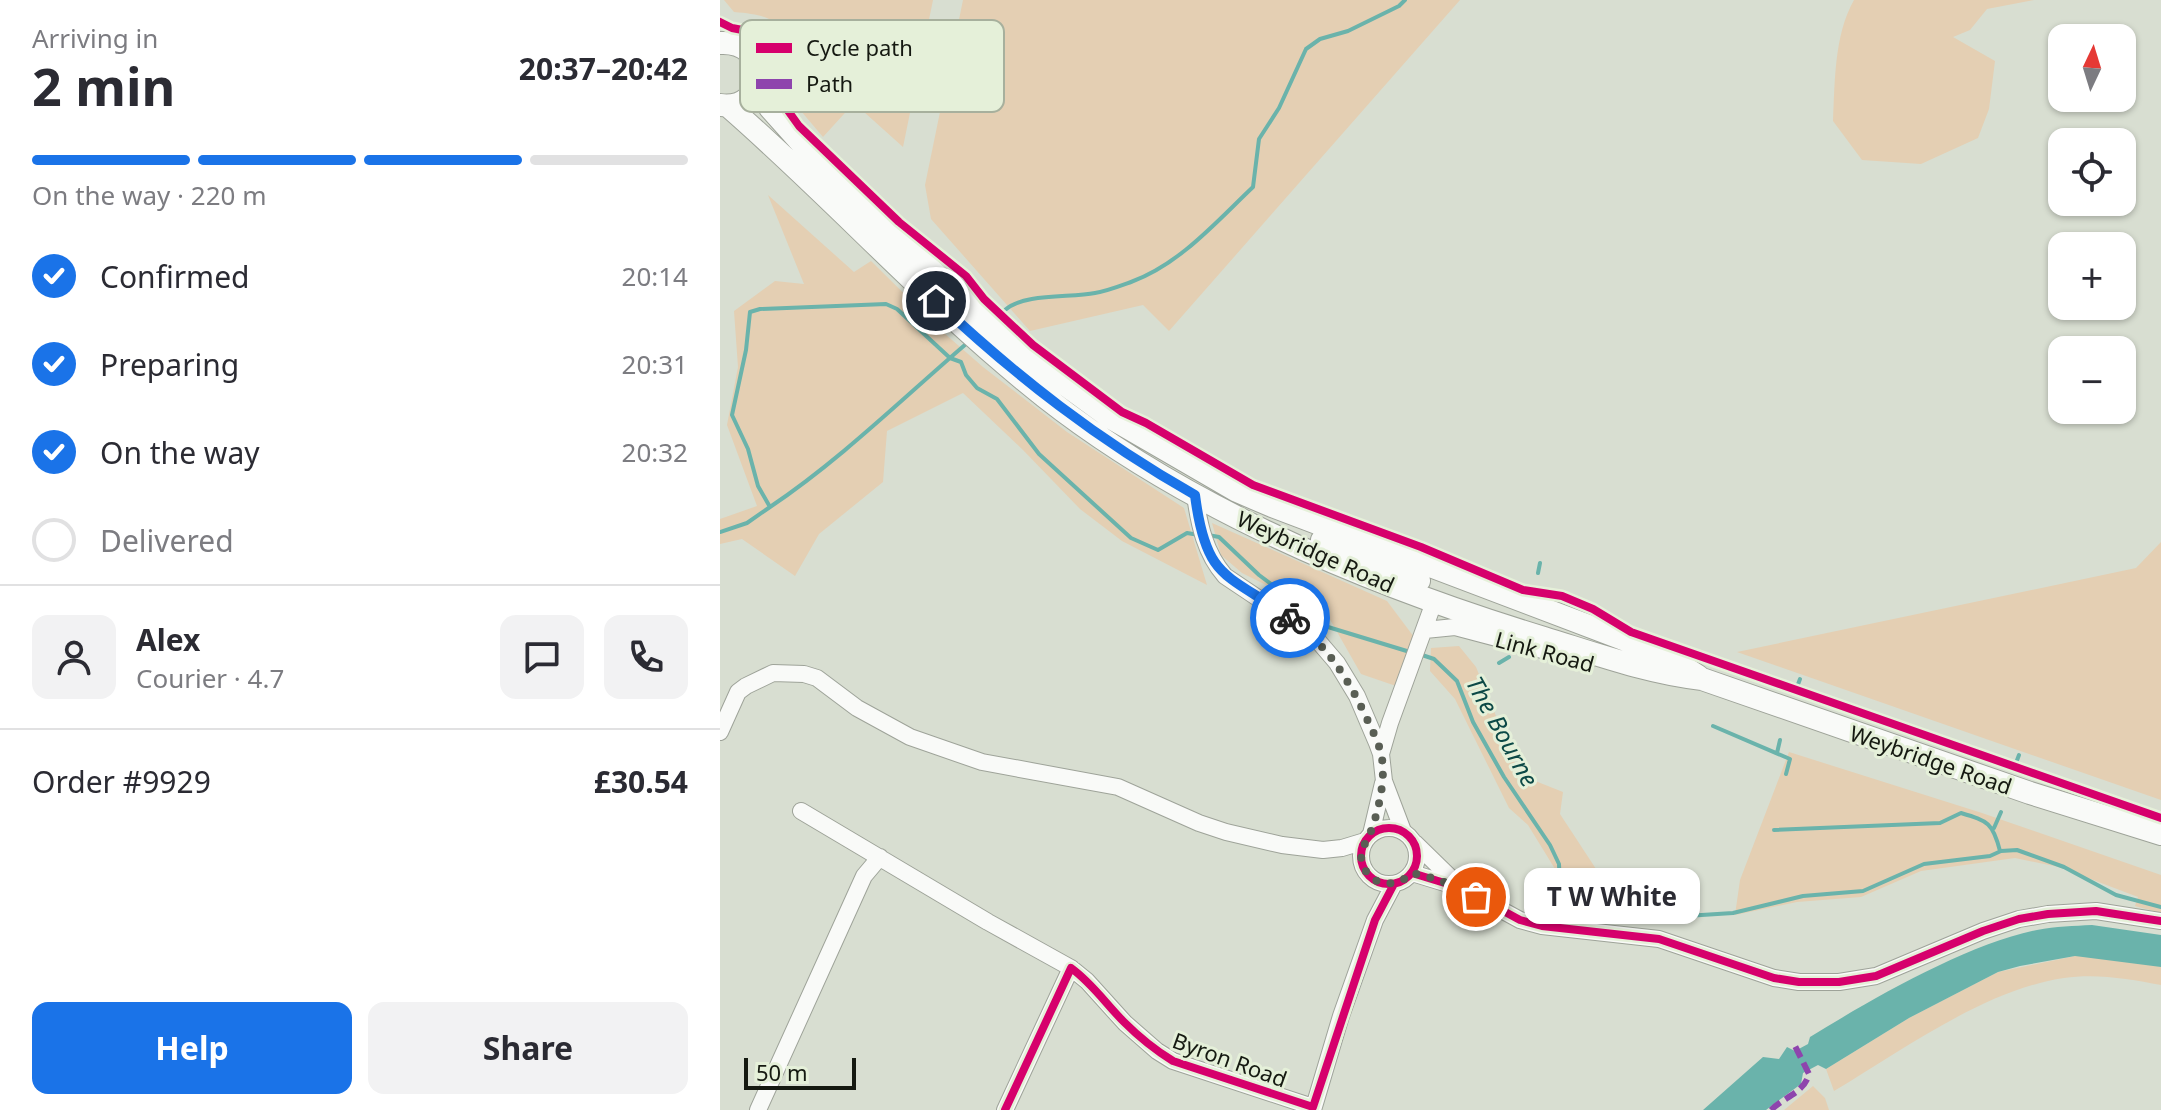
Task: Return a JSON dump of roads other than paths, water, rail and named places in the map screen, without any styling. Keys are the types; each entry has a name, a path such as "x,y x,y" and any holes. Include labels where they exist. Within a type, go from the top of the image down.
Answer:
{"main road":[{"name":"Weybridge Road","path":"720,43 740,47"},
{"name":"Weybridge Road","path":"724,105 776,148 875,245 997,357 1101,437 1195,495 1339,564 1434,602 1666,675 1702,679 2030,793 2161,834"},
{"name":"Weybridge Road","path":"774,112 804,146 983,319 1029,358 1111,418 1162,450 1237,491 1272,506 1623,639 1676,662 1702,679"},
{"path":"1272,506 1327,543 1430,586 1434,592 1434,602"}],"street":[{"path":"1195,495 1207,549 1225,576 1313,635 1337,663 1357,696 1381,754 1384,781 1418,858 1412,873 1394,884 1375,920 1313,1108"},
{"path":"1381,754 1434,602"},
{"name":"Link Road","path":"1425,630 1455,627 1645,677 1666,675"},
{"path":"720,732 738,692 746,686 773,673 804,674 817,678 857,708 910,737 982,762 1118,787 1226,832 1282,845 1323,850 1342,848 1385,828 1408,836 1461,888"},
{"path":"1375,920 1375,894 1361,853 1384,781"},
{"name":"Byron Road","path":"801,811 1071,968 1125,1023 1173,1061 1313,1108"},
{"path":"1323,850 1367,872 1383,884 1394,884"},
{"path":"758,1110 864,876 880,857"},
{"path":"1412,873 1461,888 1520,920 1542,926 1659,939 1774,978 1799,982 1839,982 1876,976 1983,931 2019,919 2048,914 2096,911 2161,921"},
{"path":"1005,1110 1071,968"}],"water":[{"path":"2092,925 2161,935 2161,967 2075,956 1998,972 1909,1018 1826,1069 1818,1065 1803,1073 1801,1084 1766,1110 1703,1110 1763,1057 1779,1059 1787,1047 1795,1051 1808,1044 1810,1037 1920,974 2010,937 2037,930"}],"waterway":[{"path":"1005,310 1035,298 1113,288 1149,274 1181,253 1253,187 1259,139 1279,108 1306,49 1320,39 1348,31 1399,6 1405,0"},
{"name":"The Bourne","path":"720,532 747,523 770,507 758,486 748,449 732,415 746,350 750,312 760,309 886,304 897,309 950,358 961,362 966,375 977,388 997,399 1039,454 1131,538 1158,550 1187,533 1199,535"},
{"path":"770,507 846,449 966,344"},
{"name":"The Bourne","path":"1208,535 1219,537 1259,575 1328,627 1410,652"},
{"path":"1538,573 1540,563"},
{"name":"The Bourne","path":"1419,654 1434,659 1457,681 1473,722 1504,777 1550,845 1559,864 1560,888 1568,905 1583,913 1686,916 1733,913 1803,896 1863,891 1924,864 2017,850 2064,867 2116,895 2161,907"},
{"path":"1499,663 1509,657"},
{"path":"1797,687 1800,679"},
{"path":"1713,726 1790,759 1786,774"},
{"path":"1777,753 1780,740"},
{"path":"2016,763 2019,755"},
{"path":"1994,828 2001,812"},
{"path":"1774,830 1940,823 1961,813 1988,824 2000,851"}],"place":[{"name":"T W White","path":"1476,897"}]}
